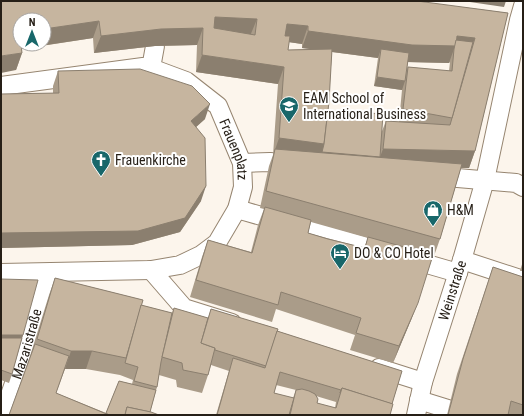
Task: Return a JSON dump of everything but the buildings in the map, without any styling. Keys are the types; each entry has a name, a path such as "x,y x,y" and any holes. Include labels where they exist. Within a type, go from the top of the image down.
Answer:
{"street":[{"name":"Weinstraße","path":"448,409 417,408 422,382 460,266 485,180 515,15"},
{"path":"151,68 155,46"},
{"name":"Frauenplatz","path":"1,86 143,67 151,68 186,81 218,106 242,163 243,187 237,209 217,243 201,255 180,265 150,270 1,273"},
{"path":"242,163 270,162 310,165"},
{"path":"421,175 521,184"},
{"path":"237,209 460,266 523,280"},
{"path":"150,270 182,315 245,327"},
{"name":"Mazaristraße","path":"3,415 25,352 47,272"},
{"path":"363,364 422,382"}],"place":[{"name":"EAM School of International Business","path":"289,123"},
{"name":"Frauenkirche","path":"101,177"},
{"name":"H&M","path":"433,227"},
{"name":"DO & CO Hotel","path":"340,270"}]}
